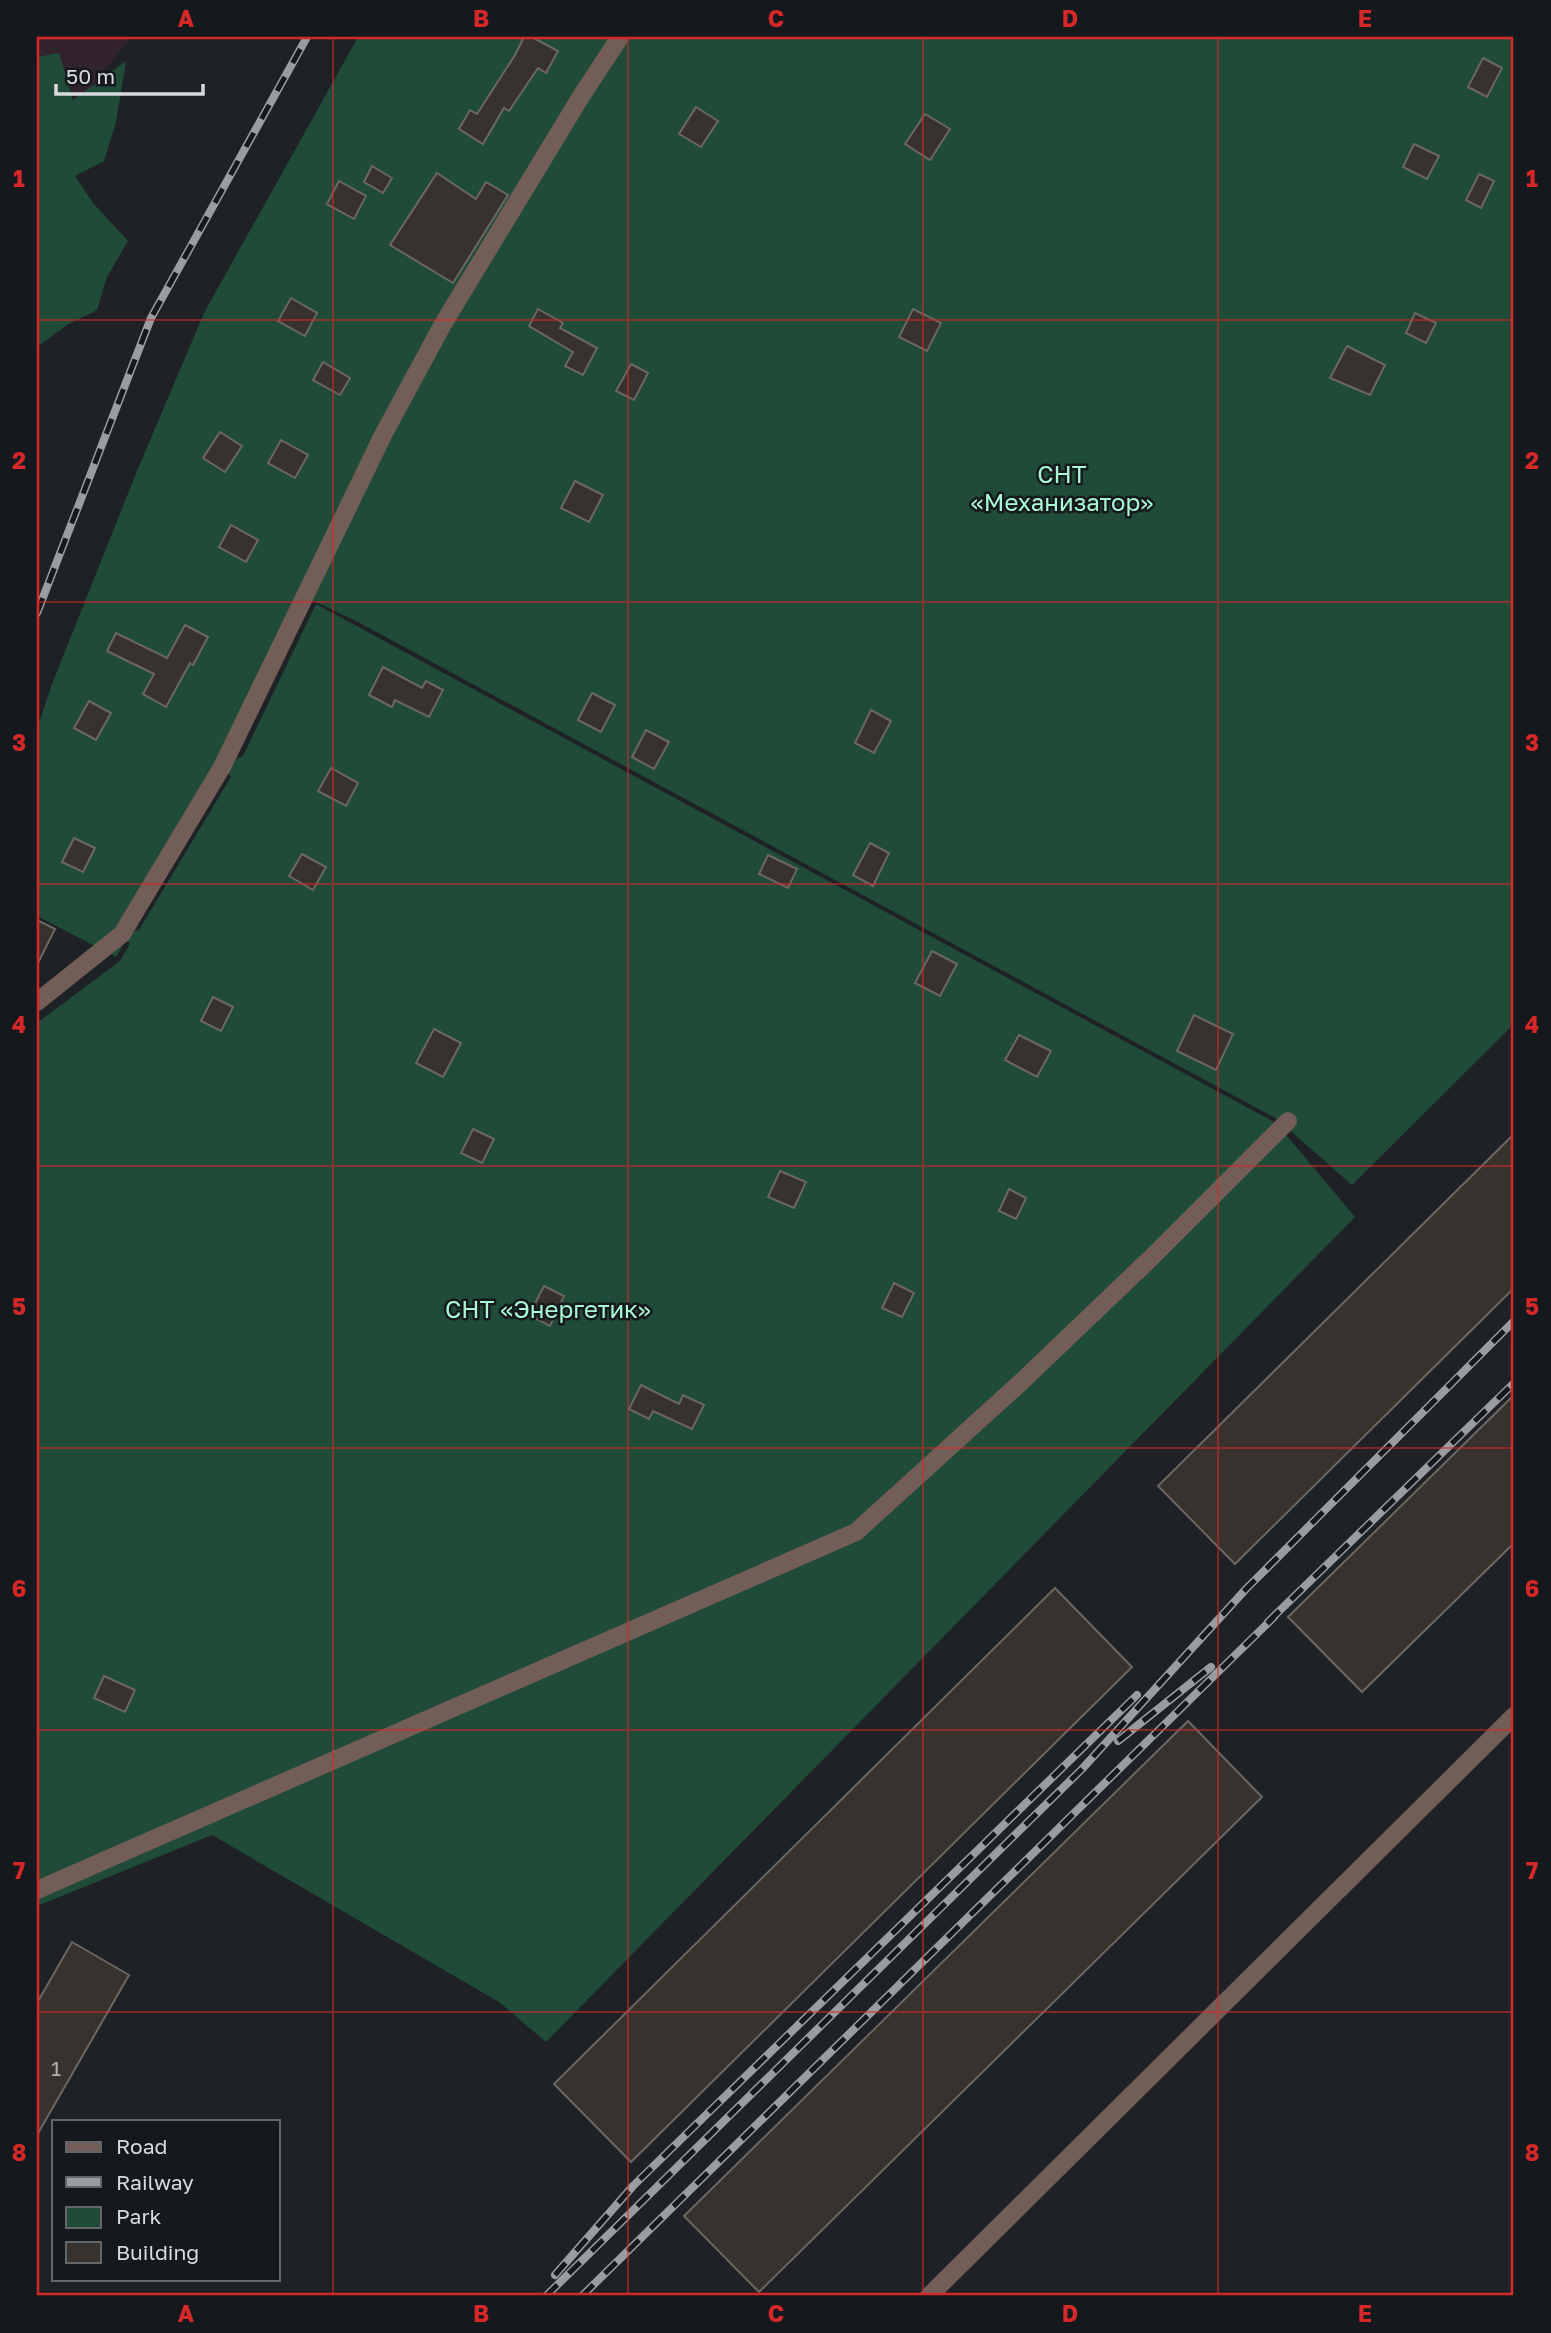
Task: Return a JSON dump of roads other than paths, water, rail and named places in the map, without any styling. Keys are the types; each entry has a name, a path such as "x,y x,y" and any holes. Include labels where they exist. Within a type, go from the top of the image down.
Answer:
{"street":[{"path":"37,1002 122,934 222,767 383,435 443,324 573,109 620,37"},
{"path":"37,1890 856,1532 1029,1375 1288,1121"},
{"path":"929,2296 1514,1716"}],"railway":[{"path":"37,613 151,318 307,37"},
{"path":"546,2296 1082,1769 1246,1589 1514,1321"},
{"path":"1268,1622 1514,1383"},
{"path":"582,2296 1274,1617"},
{"path":"1118,1741 1211,1667"},
{"path":"555,2275 633,2186 1137,1695"}],"park label":[{"name":"СНТ «Механизатор»","path":"1062,489"},
{"name":"СНТ «Энергетик»","path":"548,1310"}]}
